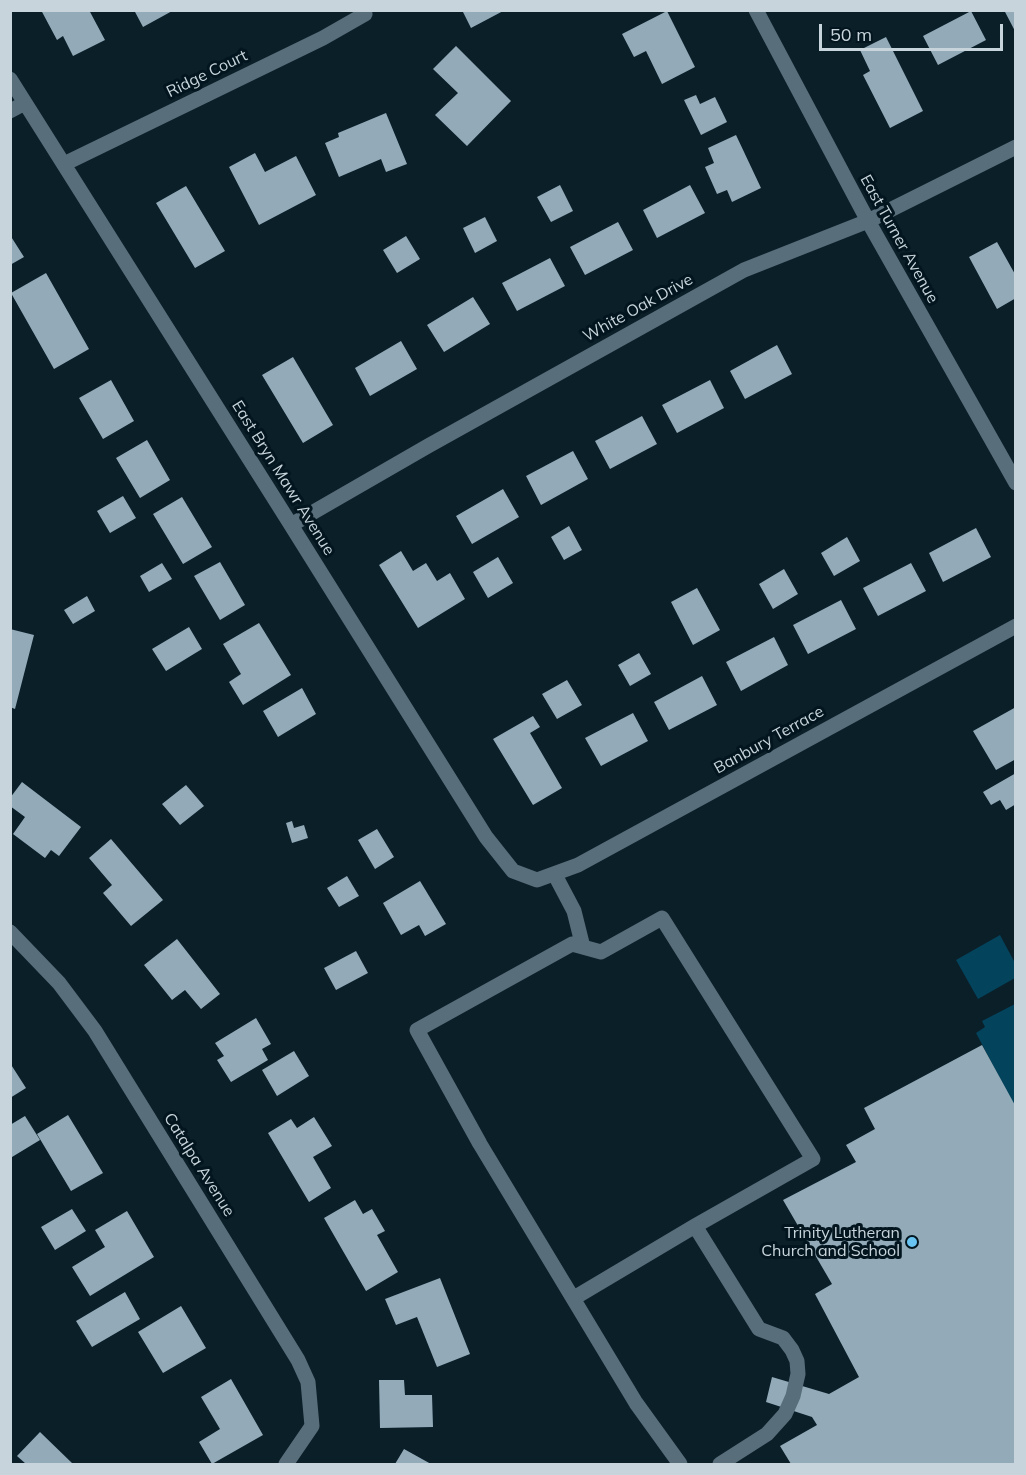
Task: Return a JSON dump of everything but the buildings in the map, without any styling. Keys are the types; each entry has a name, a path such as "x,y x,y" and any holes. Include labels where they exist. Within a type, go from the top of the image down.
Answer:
{"street":[{"name":"East Turner Avenue","path":"756,10 868,221 1016,483"},
{"name":"Ridge Court","path":"64,164 323,38 364,14"},
{"name":"East Bryn Mawr Avenue","path":"10,79 486,837 513,871 537,880"},
{"path":"10,111 25,103"},
{"name":"White Oak Drive","path":"291,525 744,270 868,221 1016,147"},
{"name":"Banbury Terrace","path":"537,880 578,865 1016,626"},
{"path":"555,875 574,911 583,947"},
{"path":"574,1298 813,1159 662,918 601,952 572,944 417,1030 480,1144 636,1403 680,1464"},
{"name":"Catalpa Avenue","path":"10,932 59,983 95,1031 298,1360 308,1383 312,1426 286,1464"},
{"path":"695,1226 759,1329 783,1338 797,1361 798,1374 786,1414 767,1434 720,1464"}],"shaded area":[{"path":"1000,935 1015,963 1015,978 978,999 956,960"},
{"path":"1015,1004 1015,1107 976,1033 985,1027 982,1021"}],"place":[{"name":"Trinity Lutheran Church and School","path":"912,1242"}]}
